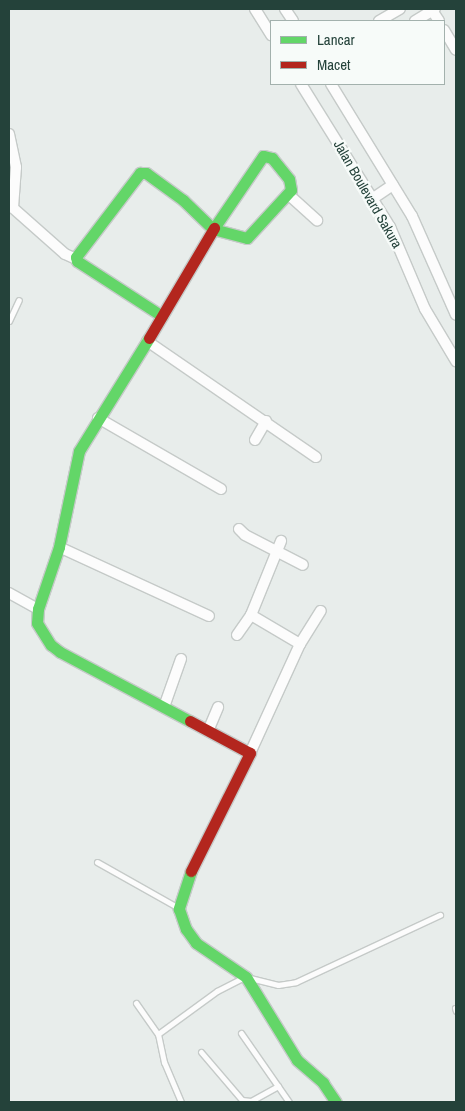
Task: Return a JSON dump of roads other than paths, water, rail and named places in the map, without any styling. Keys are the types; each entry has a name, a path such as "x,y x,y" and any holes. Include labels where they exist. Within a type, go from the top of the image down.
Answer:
{"street":[{"path":"255,9 270,33"},
{"path":"285,9 291,20"},
{"path":"381,20 400,9"},
{"path":"416,20 433,9"},
{"path":"445,32 456,50"},
{"name":"Jalan Boulevard Sakura","path":"303,85 372,199 407,262 425,310 456,361"},
{"name":"Jalan Boulevard Sakura","path":"332,85 412,216 456,315"},
{"path":"9,134 16,167 12,208 65,254 76,259 162,316"},
{"path":"76,259 140,173 146,173 184,200 213,229 247,238 289,195 289,179 272,158 263,156 213,229 79,451 63,517 59,547 38,609 37,623 51,646 250,752"},
{"path":"372,199 393,185"},
{"path":"289,195 317,220"},
{"path":"146,341 316,456"},
{"path":"98,418 221,489"},
{"path":"255,440 266,421"},
{"path":"239,529 276,552 303,565"},
{"path":"238,635 251,616 281,541"},
{"path":"59,547 209,616"},
{"path":"9,593 38,609"},
{"path":"322,611 300,644 250,752 186,880 179,909 186,929 196,943 246,977 297,1060 323,1083 336,1102"},
{"path":"251,616 300,644"},
{"path":"164,707 181,659"},
{"path":"208,731 218,707"}],"lane":[{"path":"9,321 19,300"},
{"path":"97,862 179,909"},
{"path":"158,1034 217,991 246,977 278,985 296,982 440,915"},
{"path":"136,1003 158,1034 164,1062 181,1102"},
{"path":"241,1033 289,1102"},
{"path":"201,1052 242,1100 251,1101 278,1086"}]}
